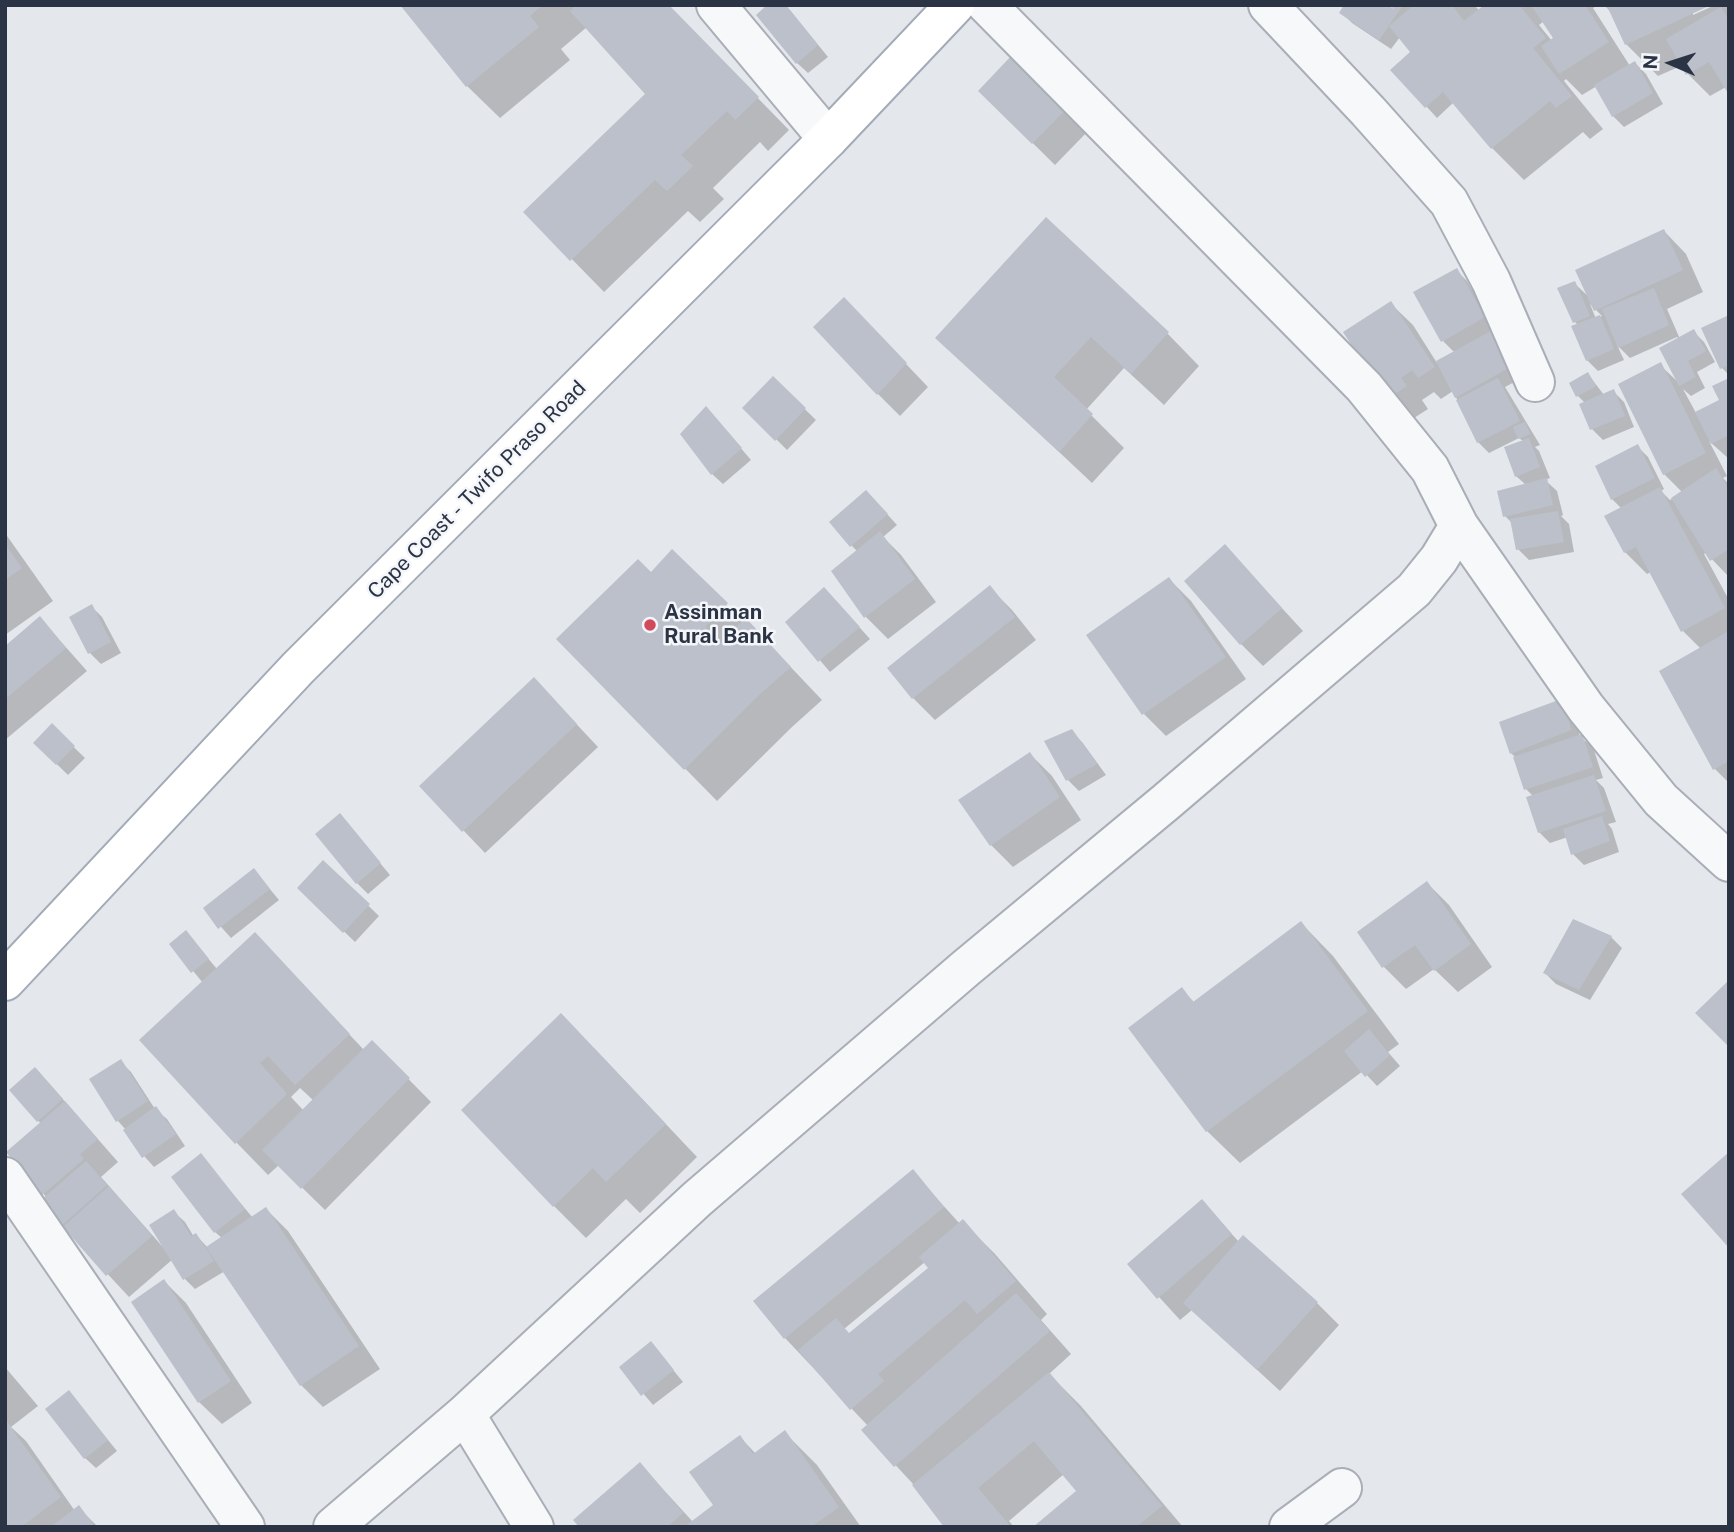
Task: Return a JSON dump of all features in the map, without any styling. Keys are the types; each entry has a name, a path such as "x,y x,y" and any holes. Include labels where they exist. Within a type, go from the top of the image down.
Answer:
{"main road":[{"name":"Cape Coast - Twifo Praso Road","path":"5,981 298,668 828,139 955,5"}],"street":[{"path":"716,5 828,139"},
{"path":"987,5 1364,387 1430,470 1459,526 1603,728 1661,800 1729,862"},
{"path":"1268,5 1368,111 1448,202 1491,281 1535,382"},
{"path":"333,1527 465,1414 697,1199 965,968 1166,802 1414,590 1439,559 1459,526"},
{"path":"5,1177 245,1527"},
{"path":"465,1414 534,1527"},
{"path":"1289,1527 1342,1488"}],"building":[{"path":"400,5 542,5 530,16 539,27 466,87"},
{"path":"576,5 669,5 759,97 735,120 727,111 681,155 693,166 667,191 655,180 570,261 523,212 645,94 570,11"},
{"path":"767,5 786,5 818,45 796,64 756,15"},
{"path":"1344,5 1388,5 1398,12 1390,5 1403,5 1379,40 1339,13"},
{"path":"1414,5 1452,5 1464,21 1484,5 1519,5 1546,38 1533,48 1572,96 1556,108 1550,101 1491,149 1443,92 1425,108 1390,70 1410,52 1389,26"},
{"path":"1531,5 1585,5 1609,42 1559,74 1541,46 1553,38"},
{"path":"1609,5 1711,5 1625,45 1607,6"},
{"path":"1721,7 1729,20 1729,95 1709,62 1686,75 1666,39"},
{"path":"1013,54 1068,107 1032,144 978,91"},
{"path":"1635,61 1653,93 1612,117 1594,85"},
{"path":"1046,217 1169,332 1131,374 1091,337 1054,377 1093,414 1059,452 935,338"},
{"path":"1664,229 1683,270 1594,311 1575,270"},
{"path":"1457,268 1485,317 1441,342 1413,292"},
{"path":"1575,281 1590,316 1573,323 1557,288"},
{"path":"1654,288 1669,325 1618,348 1602,309"},
{"path":"844,297 907,363 877,395 813,327"},
{"path":"1391,301 1435,367 1418,378 1412,370 1401,378 1407,386 1387,399 1343,332"},
{"path":"1600,315 1614,349 1586,361 1571,326"},
{"path":"1729,315 1729,365 1720,369 1701,328"},
{"path":"1694,329 1706,351 1688,361 1696,377 1679,386 1659,348"},
{"path":"1493,330 1512,366 1455,398 1436,361"},
{"path":"1661,362 1706,453 1663,475 1618,384"},
{"path":"1588,372 1596,386 1576,397 1569,383"},
{"path":"773,376 806,408 775,441 742,408"},
{"path":"1498,378 1520,421 1477,443 1456,400"},
{"path":"1729,378 1729,435 1711,444 1695,412 1719,400 1712,386"},
{"path":"1614,389 1625,416 1590,430 1579,404"},
{"path":"706,406 742,448 711,475 680,434"},
{"path":"1525,422 1530,434 1518,439 1513,427"},
{"path":"1529,438 1540,467 1515,477 1504,447"},
{"path":"1638,444 1655,478 1611,500 1595,466"},
{"path":"1716,468 1729,489 1729,549 1710,561 1671,498"},
{"path":"1547,478 1553,505 1503,517 1497,491"},
{"path":"1660,487 1725,608 1681,632 1636,547 1624,553 1604,516"},
{"path":"866,490 888,514 850,547 829,522"},
{"path":"1558,511 1564,542 1516,550 1510,519"},
{"path":"880,531 915,579 864,618 831,571"},
{"path":"5,544 22,568 5,580"},
{"path":"1225,544 1282,608 1240,645 1184,581"},
{"path":"672,549 728,603 705,627 720,642 746,618 791,667 684,770 556,639 638,559 651,572"},
{"path":"1169,577 1226,657 1142,715 1086,635"},
{"path":"990,585 1015,617 912,699 887,668"},
{"path":"824,587 860,627 818,662 785,622"},
{"path":"92,604 111,642 88,654 69,617"},
{"path":"40,616 66,648 5,699 5,646"},
{"path":"1729,631 1729,761 1713,770 1659,671"},
{"path":"534,677 577,724 462,832 419,786"},
{"path":"1564,698 1571,730 1510,754 1499,722"},
{"path":"52,723 75,746 56,765 33,743"},
{"path":"1072,729 1097,764 1066,781 1044,741"},
{"path":"1582,734 1593,767 1524,790 1513,757"},
{"path":"1030,752 1060,797 990,846 958,800"},
{"path":"1594,775 1606,811 1538,833 1526,797"},
{"path":"340,813 381,863 356,884 315,834"},
{"path":"1602,816 1610,841 1571,855 1563,829"},
{"path":"323,860 370,904 343,933 297,888"},
{"path":"254,868 270,889 218,929 203,908"},
{"path":"1427,881 1471,944 1434,971 1415,945 1382,968 1357,932"},
{"path":"1573,919 1612,936 1579,990 1543,973"},
{"path":"1301,921 1368,1011 1206,1132 1128,1028 1182,987 1193,1002"},
{"path":"186,930 209,959 191,973 169,944"},
{"path":"255,932 350,1034 295,1085 268,1056 260,1063 287,1094 235,1144 139,1040"},
{"path":"1729,980 1729,1047 1695,1013"},
{"path":"561,1013 666,1124 606,1182 593,1168 553,1207 461,1110"},
{"path":"1369,1029 1390,1055 1365,1077 1344,1051"},
{"path":"372,1040 410,1078 301,1189 262,1150"},
{"path":"121,1059 148,1101 116,1122 89,1079"},
{"path":"35,1067 63,1099 37,1122 9,1090"},
{"path":"65,1101 98,1139 80,1154 84,1159 42,1195 6,1152"},
{"path":"156,1106 176,1134 142,1158 123,1130"},
{"path":"1729,1152 1729,1248 1681,1194"},
{"path":"201,1153 245,1209 214,1233 171,1177"},
{"path":"86,1161 107,1185 61,1226 40,1201"},
{"path":"913,1169 944,1207 784,1339 753,1301"},
{"path":"109,1186 152,1236 106,1276 63,1227"},
{"path":"1202,1199 1232,1234 1157,1299 1127,1264"},
{"path":"266,1207 359,1346 300,1386 206,1247"},
{"path":"174,1209 191,1236 196,1233 214,1261 183,1280 149,1225"},
{"path":"963,1219 1016,1281 977,1314 965,1300 878,1374 884,1381 850,1410 798,1350 836,1318 849,1333 928,1268 919,1257"},
{"path":"1243,1235 1318,1302 1257,1370 1183,1303"},
{"path":"164,1279 231,1381 198,1403 131,1302"},
{"path":"1016,1293 1050,1331 894,1467 861,1430"},
{"path":"651,1341 674,1370 641,1396 619,1367"},
{"path":"1049,1372 1162,1506 1136,1527 1033,1527 1076,1491 1034,1441 978,1488 1011,1527 944,1527 912,1485"},
{"path":"69,1390 108,1440 84,1459 45,1409"},
{"path":"5,1419 61,1497 21,1527 5,1527"},
{"path":"785,1430 839,1507 811,1527 684,1527 713,1505 689,1472 740,1435 753,1454"},
{"path":"640,1462 683,1513 667,1527 579,1527 573,1520"},
{"path":"79,1505 95,1527 51,1527"}],"place":[{"name":"Assinman Rural Bank","path":"650,625"}]}
